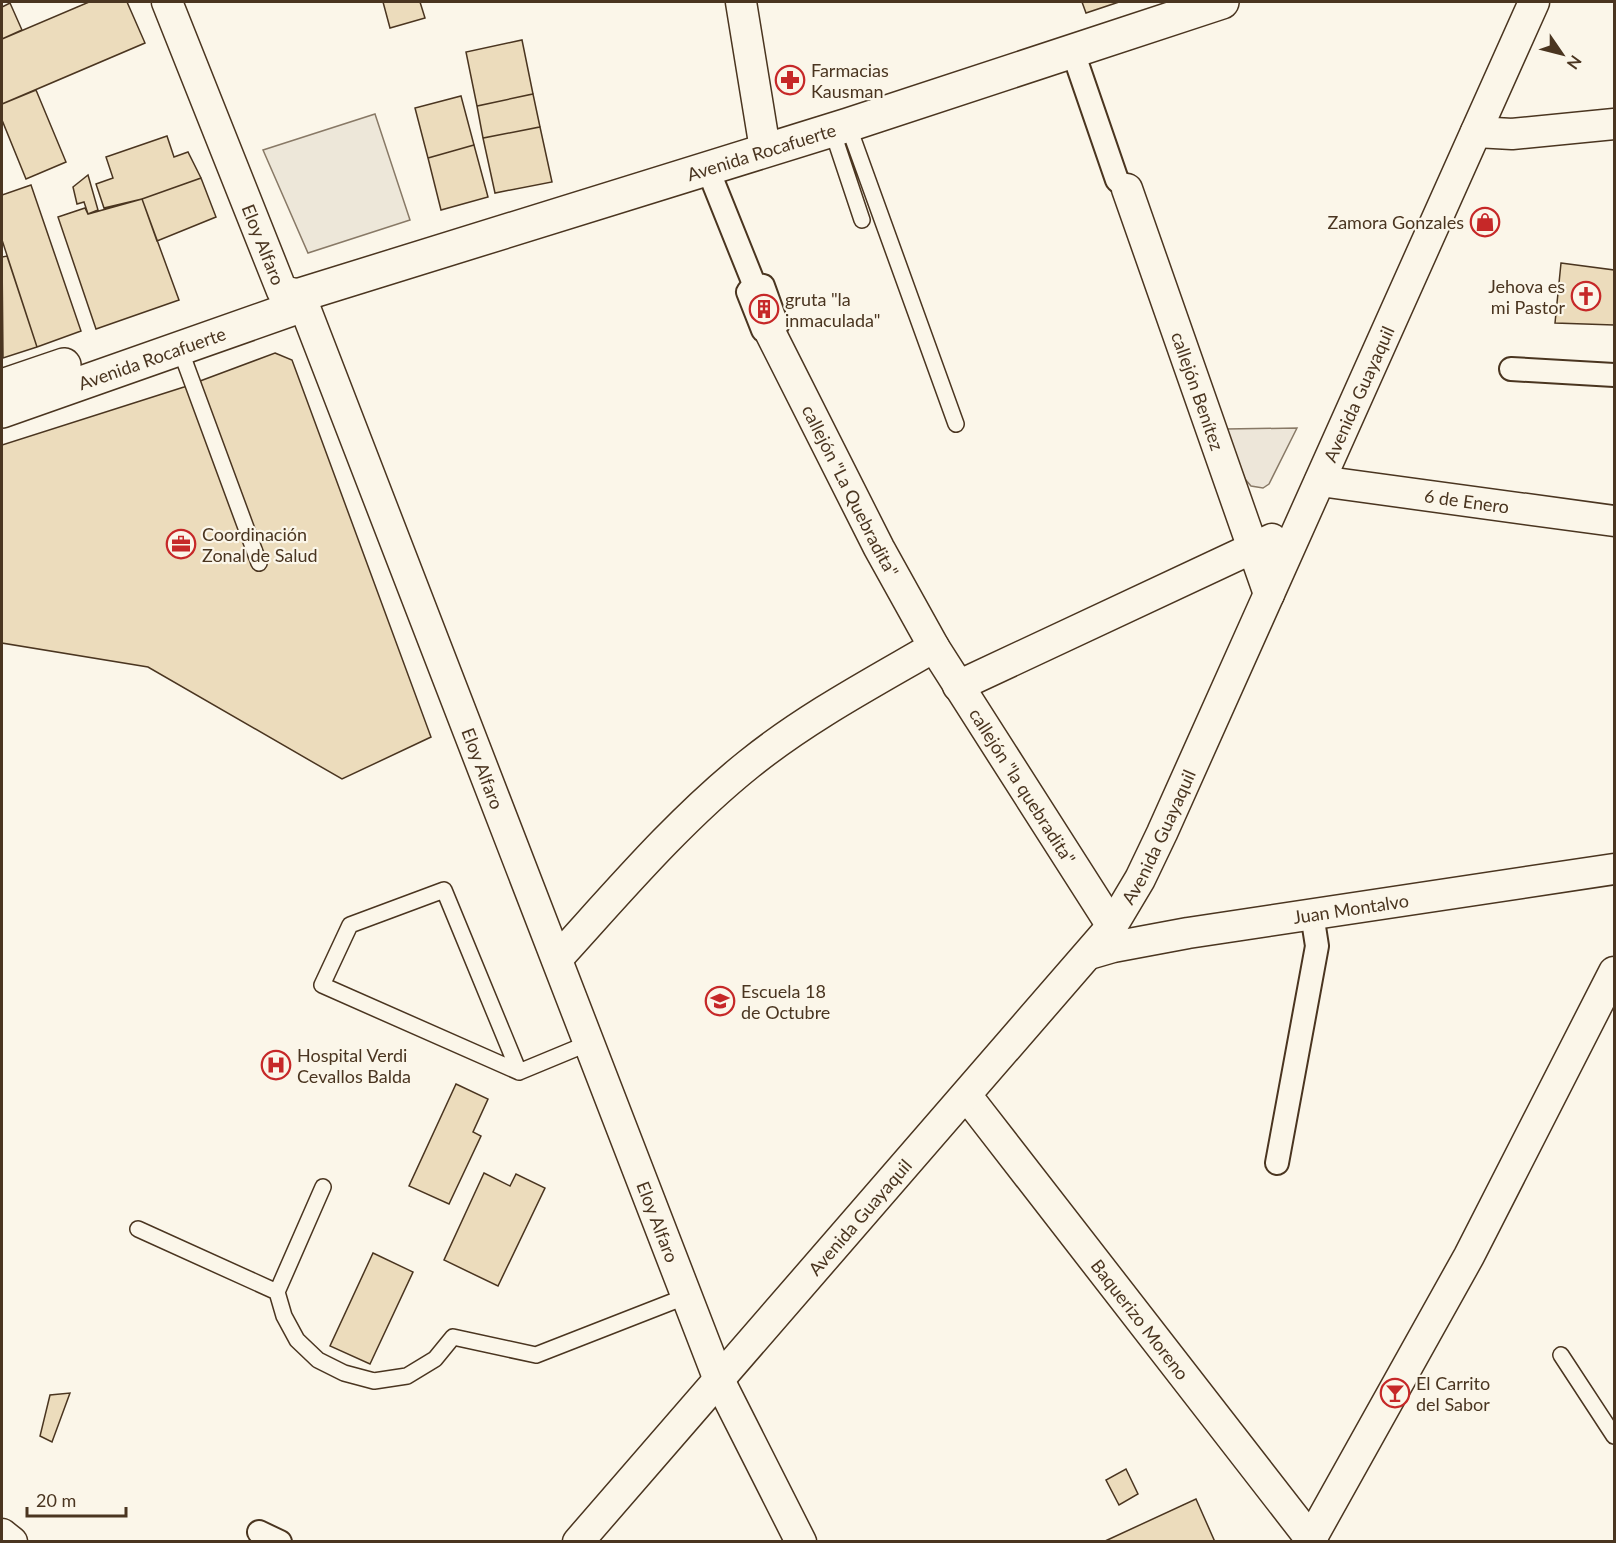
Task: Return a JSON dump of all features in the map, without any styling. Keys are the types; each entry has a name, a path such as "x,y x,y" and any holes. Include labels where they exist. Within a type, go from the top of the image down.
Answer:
{"street":[{"name":"Eloy Alfaro","path":"167,2 295,297 589,1043 719,1380 801,1542"},
{"path":"741,2 765,149"},
{"name":"Avenida Rocafuerte","path":"2,386 840,127 1222,2"},
{"name":"Avenida Guayaquil","path":"578,1542 1112,926 1147,866 1534,2"},
{"name":"callejón Benítez","path":"1080,50 1130,175 1127,189 1269,594"},
{"path":"1476,132 1512,134 1614,124"},
{"name":"callejón \"La Quebradita\"","path":"707,167 754,284 763,286 777,325 770,332 879,548 934,647"},
{"name":"Avenida Rocafuerte","path":"2,411 180,349 295,297"},
{"path":"1512,369 1614,375"},
{"name":"6 de Enero","path":"1320,481 1614,521"},
{"path":"958,686 1299,526"},
{"path":"556,959 679,827 749,763 854,693 934,647"},
{"name":"callejón \"la quebradita\"","path":"934,647 1112,926"},
{"name":"Juan Montalvo","path":"1089,954 1113,947 1188,933 1614,869"},
{"path":"1277,1163 1317,946 1312,914"},
{"path":"1312,1540 1469,1256 1614,972"},
{"name":"Baquerizo Moreno","path":"966,1095 1312,1540"},
{"path":"259,1532 280,1542"},
{"path":"2,1534 12,1542"}],"lane":[{"path":"840,127 862,220"},
{"path":"840,127 956,424"},
{"path":"180,349 259,564"},
{"path":"519,1072 444,890 350,925 322,985 519,1072 589,1043"},
{"path":"323,1187 277,1292 284,1316 297,1340 318,1360 344,1373 374,1381 407,1376 435,1359 453,1336 536,1355 687,1296"},
{"path":"138,1229 277,1292"},
{"path":"1561,1355 1614,1436"}],"shaded area":[{"path":"375,114 410,220 308,253 263,150"},
{"path":"1297,428 1269,484 1263,488 1251,486 1245,479 1226,429"}],"building":[{"path":"89,2 127,2 145,43 2,104 2,39"},
{"path":"383,2 420,2 425,18 390,28"},
{"path":"1082,2 1119,2 1086,13"},
{"path":"10,3 22,30 2,39 2,7"},
{"path":"522,40 533,94 477,106 466,52"},
{"path":"36,90 66,162 26,179 2,120 2,104"},
{"path":"533,94 540,127 483,138 477,106"},
{"path":"461,96 474,145 428,158 415,108"},
{"path":"540,127 552,182 495,193 483,138"},
{"path":"167,136 174,157 188,152 201,178 142,199 104,208 96,184 113,178 106,157"},
{"path":"474,145 488,197 441,210 428,158"},
{"path":"88,175 98,210 88,214 84,202 77,204 73,187"},
{"path":"201,178 216,217 157,241 142,199"},
{"path":"31,185 81,331 37,347 2,240 2,195"},
{"path":"142,199 179,300 96,329 58,217 85,208 88,214"},
{"path":"7,256 37,347 3,358 2,257"},
{"name":"Jehova es mi Pastor","path":"1561,263 1614,270 1614,325 1555,323"},
{"name":"Coordinación Zonal de Salud","path":"275,353 292,360 431,737 342,779 148,667 2,643 2,445 184,387"},
{"path":"456,1084 488,1099 473,1132 481,1136 449,1204 409,1186"},
{"path":"484,1173 510,1186 516,1174 545,1188 498,1286 444,1260"},
{"path":"373,1253 413,1272 370,1364 330,1346"},
{"path":"70,1393 52,1442 40,1436 50,1395"},
{"path":"1126,1469 1138,1494 1119,1505 1106,1480"},
{"path":"1196,1499 1215,1542 1103,1542"}],"place":[{"name":"Farmacias Kausman","path":"790,80"},
{"name":"Zamora Gonzales","path":"1485,222"},
{"name":"Jehova es mi Pastor","path":"1586,296"},
{"name":"gruta \"la inmaculada\"","path":"764,309"},
{"name":"Coordinación Zonal de Salud","path":"181,544"},
{"name":"Escuela 18 de Octubre","path":"720,1001"},
{"name":"Hospital Verdi Cevallos Balda","path":"276,1065"},
{"name":"El Carrito del Sabor","path":"1395,1393"}]}
